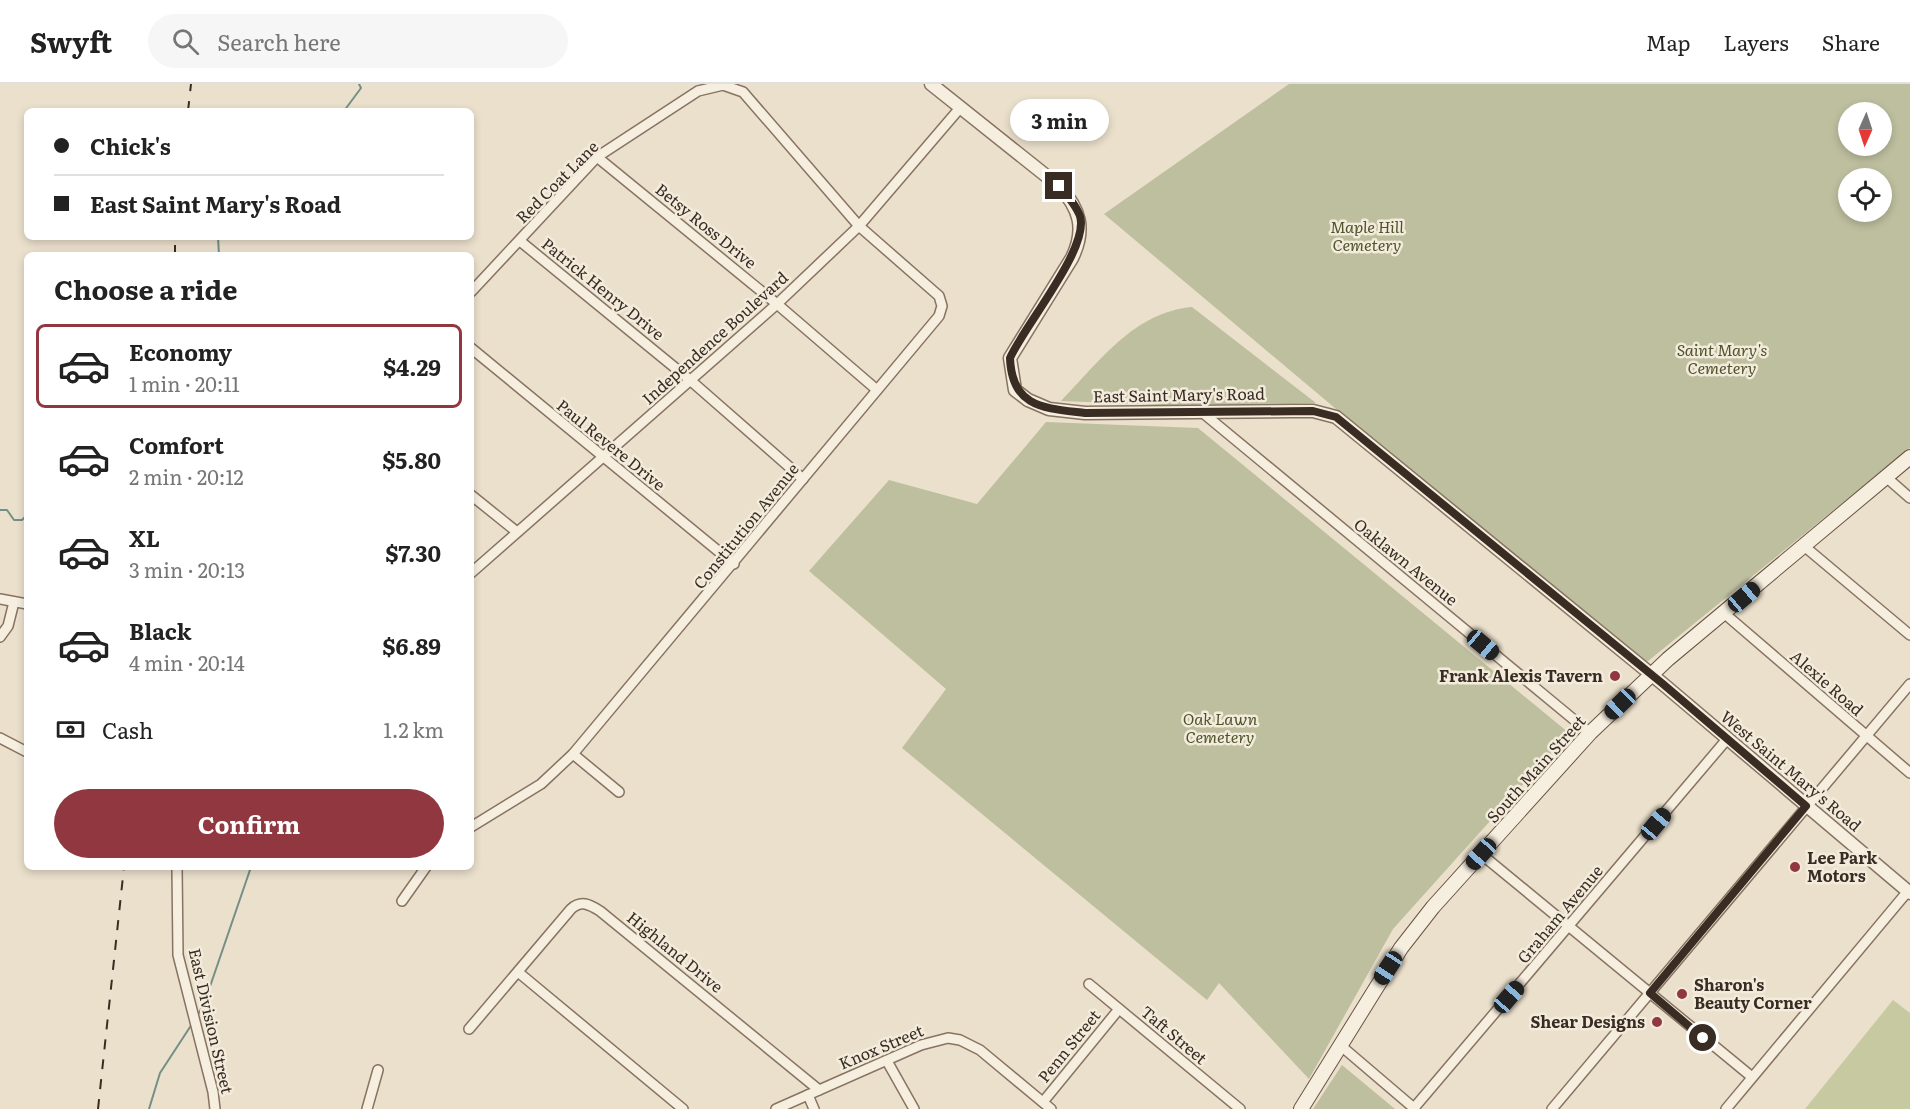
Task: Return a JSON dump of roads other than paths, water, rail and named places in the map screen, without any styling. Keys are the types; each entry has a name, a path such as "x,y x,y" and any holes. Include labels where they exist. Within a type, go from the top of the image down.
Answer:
{"main road":[{"name":"South Main Street","path":"1301,1109 1401,948 1433,906 1590,733 1650,675 1910,457"}],"street":[{"name":"East Saint Mary's Road","path":"932,84 1059,186 1071,199 1080,217 1079,238 1072,258 1010,358 1015,390 1028,400 1049,409 1085,413 1313,411 1336,417 1650,675"},
{"name":"Red Coat Lane","path":"474,289 597,157 698,91 723,85 743,92 859,226"},
{"name":"Independence Boulevard","path":"474,570 777,304 859,226 960,108"},
{"name":"Betsy Ross Drive","path":"597,157 777,304 877,390"},
{"name":"Constitution Avenue","path":"474,825 541,784 573,754 939,316 942,306 939,296 859,226"},
{"name":"Patrick Henry Drive","path":"520,241 690,380 803,479"},
{"name":"Paul Revere Drive","path":"474,351 602,458 734,564"},
{"name":"Oaklawn Avenue","path":"1203,413 1590,733"},
{"path":"1886,477 1910,498"},
{"path":"474,497 517,532"},
{"path":"1804,546 1910,635"},
{"path":"0,599 24,604"},
{"path":"0,637 8,626 14,602"},
{"name":"Alexie Road","path":"1725,614 1910,773"},
{"name":"West Saint Mary's Road","path":"1650,675 1728,738 1909,892"},
{"path":"1552,1109 1910,684"},
{"path":"0,738 24,750"},
{"name":"Graham Avenue","path":"1414,1109 1728,738"},
{"path":"573,754 619,792"},
{"path":"1481,854 1752,1077"},
{"name":"East Division Street","path":"177,870 178,955 215,1109"},
{"path":"402,901 424,870"},
{"path":"1726,1109 1909,892"},
{"name":"Highland Drive","path":"469,1029 571,909 577,904 591,905 819,1090"},
{"path":"518,972 683,1109"},
{"name":"Taft Street","path":"1089,984 1240,1109"},
{"name":"Penn Street","path":"1043,1102 1119,1009"},
{"name":"Knox Street","path":"776,1109 935,1040 960,1040 980,1050 1052,1109"},
{"path":"1340,1045 1414,1109"},
{"path":"888,1061 914,1109"},
{"path":"368,1109 378,1070"},
{"path":"808,1095 814,1109"}],"waterway":[{"path":"346,108 361,88 359,84"},
{"path":"218,240 219,252"},
{"path":"0,510 7,510 14,520 24,518"},
{"path":"197,1016 204,1004 250,870"},
{"path":"149,1109 160,1073 192,1024"}],"railway":[{"path":"188,108 191,84"},
{"path":"175,240 175,252"},
{"path":"98,1109 124,870"}],"place":[{"name":"Frank Alexis Tavern","path":"1615,676"},
{"name":"Lee Park Motors","path":"1795,867"},
{"name":"Sharon's Beauty Corner","path":"1682,994"},
{"name":"Shear Designs","path":"1657,1022"}],"park label":[{"name":"Maple Hill Cemetery","path":"1367,236"},
{"name":"Saint Mary's Cemetery","path":"1722,359"},
{"name":"Oak Lawn Cemetery","path":"1220,728"}]}
